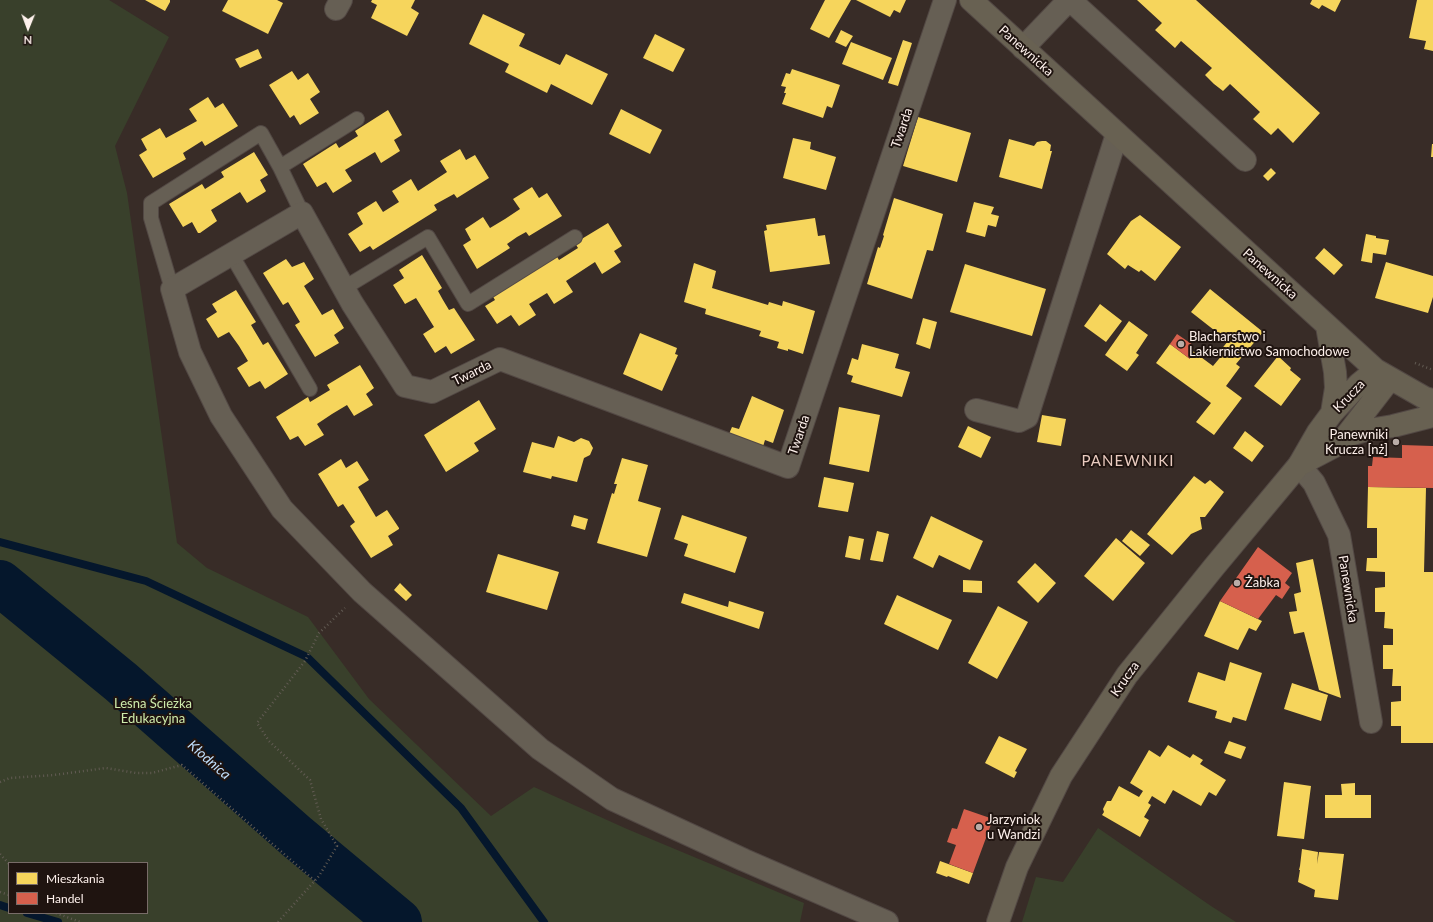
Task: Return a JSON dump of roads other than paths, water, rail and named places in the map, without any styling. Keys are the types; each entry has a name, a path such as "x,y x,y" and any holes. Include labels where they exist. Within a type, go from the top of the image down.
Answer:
{"street":[{"name":"Twarda","path":"302,213 352,303 405,386 432,392 500,359 788,467 945,0"},
{"name":"Panewnicka","path":"971,0 1327,326 1383,374 1425,398 1433,400"},
{"path":"1023,48 1069,0 1245,160"},
{"path":"976,410 1019,420 1027,417 1117,134"},
{"path":"302,213 172,289 190,352 221,416 282,509 361,590 540,749 612,799 744,860 887,922"},
{"path":"1327,326 1335,372 1336,388 1332,413"},
{"name":"Krucza","path":"998,922 1017,867 1061,776 1127,674 1299,465 1318,432 1332,413 1359,384 1383,374"},
{"name":"Krucza","path":"1299,465 1336,445 1346,436 1383,374"},
{"path":"1346,436 1433,416"},
{"name":"Panewnicka","path":"1299,465 1314,483 1339,535 1371,722"}],"lane":[{"path":"280,167 357,119"},
{"path":"172,289 151,218 151,203 261,133 280,167 302,213"},
{"path":"344,288 428,237 468,304 575,237"},
{"path":"231,254 310,390"}],"waterway":[{"path":"0,542 146,581 307,657 461,808 544,922"},
{"name":"Kłodnica","path":"0,583 121,682 297,837 399,922"},
{"path":"0,905 8,908"},
{"path":"30,914 58,922"}],"place":[{"name":"Blacharstwo i Lakiernictwo Samochodowe","path":"1181,344"},
{"name":"Panewniki Krucza [nż]","path":"1396,442"},
{"name":"Żabka","path":"1237,583"},
{"name":"Jarzyniok u Wandzi","path":"979,827"}],"district":[{"name":"PANEWNIKI","path":"1128,461"}],"park label":[{"name":"Leśna Ścieżka Edukacyjna","path":"153,712"}]}
